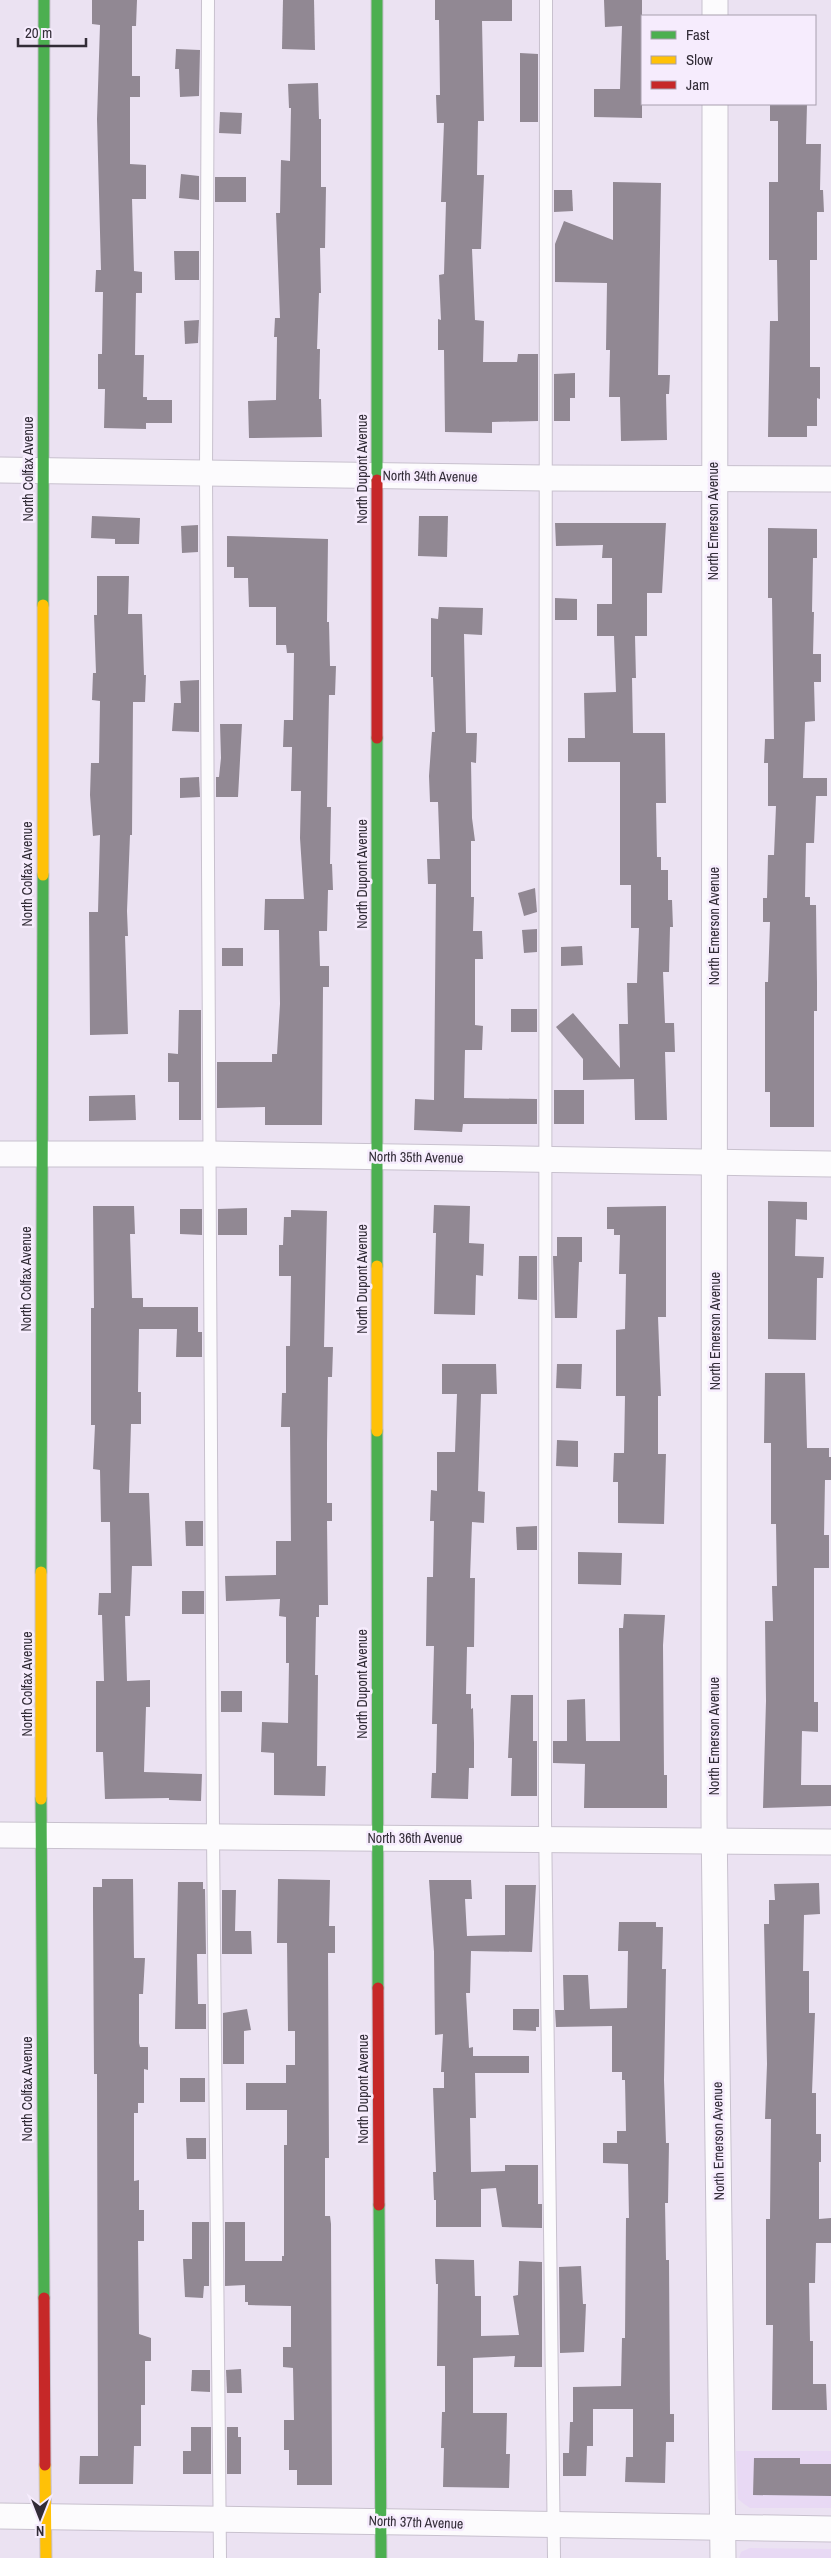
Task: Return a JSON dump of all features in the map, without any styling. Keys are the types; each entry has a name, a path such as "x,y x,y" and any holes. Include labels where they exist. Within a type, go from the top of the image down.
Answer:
{"street":[{"name":"North Colfax Avenue","path":"44,0 41,1835 46,2558"},
{"name":"North Dupont Avenue","path":"377,0 377,1838 381,2558"},
{"path":"715,0 715,15"},
{"name":"North Emerson Avenue","path":"715,105 713,478 716,1840 723,2558"},
{"name":"North 34th Avenue","path":"0,470 546,478 831,479"},
{"name":"North 35th Avenue","path":"0,1154 211,1154 831,1164"},
{"name":"North 36th Avenue","path":"0,1835 831,1842"},
{"name":"North 37th Avenue","path":"0,2516 381,2520 554,2527 831,2529"}],"lane":[{"path":"208,0 206,474 211,1154 213,1836 220,2558"},
{"path":"546,0 546,1839 554,2558"}],"shaded area":[{"path":"736,2451 831,2451 831,2508 750,2508 738,2499"},
{"path":"750,2548 831,2549 831,2558 739,2558 741,2552"}],"building":[{"path":"92,0 137,0 136,26 132,26 132,76 140,76 140,97 130,97 130,164 146,165 146,199 132,199 134,271 142,272 142,293 136,293 135,355 144,355 143,397 147,397 147,400 172,400 172,423 146,423 146,429 104,428 105,389 98,389 98,354 102,354 103,292 95,292 96,270 101,270 97,119 100,25 92,24"},
{"path":"283,0 314,0 315,50 282,49"},
{"path":"435,0 512,0 512,21 482,21 484,121 478,121 477,175 484,175 481,249 472,249 475,320 484,321 483,362 517,362 518,354 538,354 538,421 492,422 492,433 445,432 444,350 438,350 438,319 441,320 439,275 444,274 446,202 441,202 444,123 437,123 436,95 440,95 439,20 435,20"},
{"path":"604,0 642,0 642,118 594,117 594,89 620,89 622,26 605,27"},
{"path":"176,49 200,50 199,96 180,97 179,69 175,69"},
{"path":"520,53 538,54 538,122 520,122"},
{"path":"318,83 319,119 321,119 321,187 326,187 325,248 320,248 321,293 319,293 317,349 320,349 319,399 321,399 322,437 249,438 248,401 276,400 277,337 274,337 275,318 280,318 276,213 280,213 281,160 290,161 291,108 289,108 288,84"},
{"path":"770,105 807,105 806,144 821,144 820,190 823,190 824,212 817,212 817,260 810,260 810,367 820,367 820,399 817,398 817,426 807,426 807,437 768,437 770,321 778,321 777,260 769,260 769,182 778,182 778,121 770,121"},
{"path":"220,112 242,113 241,134 219,133"},
{"path":"181,174 199,176 199,200 179,198"},
{"path":"215,177 246,177 246,202 215,202"},
{"path":"613,182 661,183 658,375 670,375 669,394 666,394 667,440 621,441 620,397 609,397 610,350 606,350 607,283 555,282 555,244 564,221 613,240"},
{"path":"554,190 572,190 573,211 554,212"},
{"path":"174,251 199,251 199,280 175,280"},
{"path":"199,320 198,343 185,344 184,321"},
{"path":"575,373 575,398 570,398 570,421 554,421 554,374"},
{"path":"92,516 140,518 139,544 115,544 115,539 91,538"},
{"path":"419,516 448,516 447,557 418,556"},
{"path":"555,523 666,523 662,593 647,593 647,636 635,636 636,678 632,678 633,733 665,733 666,803 656,803 657,857 661,857 661,870 668,870 668,900 672,900 673,927 670,927 669,972 663,972 665,1023 674,1023 675,1052 665,1052 667,1120 635,1120 634,1079 583,1080 583,1059 556,1027 573,1013 620,1068 619,1024 628,1024 627,983 637,983 639,928 631,928 631,885 620,885 620,762 568,762 568,738 585,738 584,693 616,692 614,636 597,636 597,604 612,604 612,558 602,558 603,545 556,546"},
{"path":"198,525 198,552 182,553 181,526"},
{"path":"768,528 817,529 817,558 813,558 813,654 821,654 821,682 814,682 815,721 805,722 803,778 827,778 827,796 816,796 814,843 806,843 805,897 810,897 810,905 816,905 817,1011 814,1011 814,1127 770,1127 770,1092 765,1092 765,982 768,982 770,922 763,922 763,898 767,898 768,855 774,855 776,806 768,806 768,763 764,763 765,739 774,739 772,598 768,598"},
{"path":"227,536 328,539 327,622 329,622 330,666 336,666 335,695 329,695 327,807 331,807 330,864 332,864 333,890 328,890 327,931 319,931 320,966 329,966 329,987 323,987 322,1125 265,1125 265,1107 217,1108 217,1062 272,1062 272,1054 277,1054 280,1004 279,930 264,930 265,899 304,899 300,838 301,791 291,791 292,747 283,747 284,720 293,720 294,653 287,653 286,645 276,645 276,607 249,607 248,578 234,578 234,567 227,567"},
{"path":"97,576 129,576 128,614 142,614 144,675 146,675 145,702 133,702 132,835 130,835 128,936 125,936 128,1034 90,1035 89,912 98,912 100,835 93,836 90,795 91,763 99,763 100,701 92,700 93,673 96,673 94,615 97,615"},
{"path":"555,598 577,599 577,620 555,620"},
{"path":"439,607 483,608 482,635 464,634 466,733 477,733 476,763 471,762 472,818 475,841 471,841 471,897 474,897 473,931 482,931 483,959 475,959 475,1025 483,1026 482,1050 465,1050 464,1098 537,1099 537,1124 463,1124 462,1132 414,1130 415,1099 434,1100 436,884 428,884 427,859 440,859 438,802 430,802 429,776 432,732 435,732 433,677 431,677 431,618 438,619"},
{"path":"199,680 199,732 172,731 174,703 181,703 180,681"},
{"path":"220,724 242,724 238,797 216,797 216,777 219,777 221,758"},
{"path":"199,777 200,797 180,798 180,778"},
{"path":"535,888 537,912 524,916 518,893"},
{"path":"537,929 537,952 524,953 522,930"},
{"path":"582,946 583,965 561,966 561,947"},
{"path":"222,948 243,948 243,966 222,966"},
{"path":"511,1009 537,1009 537,1032 511,1032"},
{"path":"179,1010 201,1010 201,1120 179,1120 179,1082 168,1082 168,1053 178,1054"},
{"path":"554,1090 584,1090 584,1124 554,1124"},
{"path":"135,1095 136,1120 89,1121 89,1096"},
{"path":"768,1201 807,1202 807,1220 796,1219 795,1256 824,1257 823,1278 817,1278 816,1340 768,1339"},
{"path":"434,1205 470,1206 469,1243 484,1244 483,1276 476,1275 475,1315 434,1314 436,1233 433,1233"},
{"path":"93,1206 134,1206 135,1234 130,1234 132,1298 143,1298 143,1307 198,1307 198,1332 202,1332 202,1357 176,1357 177,1329 139,1329 138,1392 141,1392 141,1424 131,1424 129,1493 149,1493 152,1566 132,1566 130,1616 125,1616 127,1681 150,1680 150,1707 146,1707 144,1772 202,1774 201,1801 169,1800 169,1798 105,1799 103,1752 96,1752 96,1681 104,1681 102,1615 98,1615 99,1593 111,1593 110,1522 101,1522 100,1470 93,1469 95,1425 91,1425 91,1308 94,1308"},
{"path":"666,1206 666,1317 658,1317 661,1396 658,1396 658,1454 666,1454 664,1524 618,1523 618,1482 613,1482 614,1453 624,1453 625,1396 616,1396 616,1330 625,1329 626,1274 619,1274 620,1235 614,1235 614,1229 607,1229 607,1207"},
{"path":"247,1208 247,1235 218,1235 218,1209"},
{"path":"180,1209 202,1209 202,1235 180,1234"},
{"path":"291,1210 327,1211 324,1347 333,1347 332,1377 328,1377 327,1443 327,1503 332,1503 332,1521 327,1521 328,1605 319,1605 319,1617 316,1617 315,1675 318,1675 317,1766 326,1766 325,1796 274,1795 274,1753 261,1752 262,1722 288,1723 289,1663 286,1663 286,1617 279,1616 280,1599 226,1601 225,1576 276,1575 276,1541 291,1541 290,1427 281,1427 282,1393 286,1393 286,1346 290,1346 291,1276 279,1276 279,1245 283,1245 284,1217 291,1217"},
{"path":"557,1237 582,1237 582,1262 579,1262 577,1318 555,1318 553,1256 557,1256"},
{"path":"519,1256 537,1256 537,1300 518,1299"},
{"path":"442,1364 496,1364 497,1394 481,1394 478,1491 485,1492 484,1523 472,1522 470,1578 475,1578 474,1647 467,1647 466,1694 471,1694 471,1709 473,1708 474,1768 469,1768 468,1799 431,1798 432,1773 436,1773 437,1724 432,1724 434,1646 426,1646 427,1577 433,1577 434,1521 430,1521 431,1490 437,1491 437,1452 455,1452 457,1394 442,1394"},
{"path":"557,1364 582,1364 581,1389 556,1388"},
{"path":"765,1373 805,1373 807,1448 829,1448 829,1457 831,1457 831,1480 825,1480 824,1535 829,1535 829,1568 814,1568 814,1702 818,1702 818,1732 802,1731 801,1785 831,1785 831,1806 763,1808 766,1701 765,1621 773,1621 772,1586 777,1586 776,1524 771,1524 771,1443 764,1443"},
{"path":"557,1440 578,1441 578,1467 556,1466"},
{"path":"185,1521 203,1521 203,1546 186,1546"},
{"path":"537,1526 537,1550 517,1550 516,1527"},
{"path":"578,1552 622,1553 621,1585 578,1584"},
{"path":"182,1591 204,1591 204,1614 182,1614"},
{"path":"624,1614 665,1615 663,1645 664,1775 667,1775 667,1808 584,1808 585,1764 553,1763 553,1741 567,1741 567,1700 585,1699 586,1741 620,1741 619,1628 623,1628"},
{"path":"221,1691 242,1691 242,1712 221,1712"},
{"path":"511,1695 533,1695 533,1741 537,1741 537,1796 511,1796 512,1758 508,1758"},
{"path":"102,1879 133,1879 134,1958 145,1958 143,1994 139,1994 139,2043 140,2047 148,2047 148,2070 144,2069 144,2103 138,2103 138,2113 134,2113 134,2181 139,2180 139,2210 144,2210 144,2241 138,2241 139,2334 151,2338 151,2361 145,2361 145,2405 141,2405 141,2446 134,2446 133,2484 79,2484 80,2456 98,2456 97,2074 94,2074 93,1887 102,1887"},
{"path":"278,1879 330,1880 329,1926 335,1926 335,1953 328,1953 329,2158 325,2158 325,2216 330,2216 331,2224 332,2485 297,2485 297,2470 289,2470 289,2450 284,2450 284,2420 294,2420 293,2368 283,2367 283,2347 291,2347 291,2306 248,2305 248,2302 245,2302 245,2285 225,2286 225,2222 245,2222 245,2261 282,2261 282,2256 284,2256 284,2145 287,2145 287,2110 246,2110 246,2083 286,2083 286,2065 295,2065 295,2031 288,2031 287,1943 277,1943"},
{"path":"429,1880 471,1880 472,1899 465,1899 467,1936 505,1935 505,1885 536,1885 532,1952 471,1951 470,1993 466,1993 469,2048 473,2047 473,2056 529,2056 529,2073 475,2073 476,2118 470,2118 471,2172 505,2171 505,2165 538,2165 538,2204 542,2204 542,2228 502,2227 496,2188 481,2189 481,2227 436,2227 433,2172 436,2172 433,2088 444,2088 444,2072 441,2072 443,2034 435,2035 434,1952"},
{"path":"178,1882 203,1882 203,1889 205,1889 206,1954 197,1954 198,2004 206,2004 206,2029 175,2029"},
{"path":"819,1883 820,1914 804,1915 803,1971 809,1971 809,2013 815,2013 812,2093 816,2093 816,2134 821,2134 819,2219 831,2218 831,2243 816,2243 815,2283 809,2283 810,2341 813,2341 813,2384 826,2384 827,2410 772,2410 773,2325 766,2325 766,2219 770,2219 771,2119 765,2119 767,2064 764,1924 769,1924 769,1900 775,1900 774,1884"},
{"path":"222,1890 236,1890 235,1931 251,1931 252,1954 222,1954"},
{"path":"619,1922 656,1922 656,1927 663,1927 662,1969 666,1969 664,2080 666,2143 669,2143 668,2203 665,2203 666,2260 669,2260 670,2414 674,2414 674,2442 666,2442 665,2483 625,2482 626,2457 633,2457 633,2409 593,2409 593,2446 587,2446 586,2476 563,2476 563,2453 569,2453 570,2422 573,2422 573,2387 621,2386 622,2338 625,2338 626,2218 629,2218 628,2164 603,2163 603,2143 617,2143 617,2131 626,2131 625,2080 622,2080 622,2072 612,2072 612,2026 556,2027 555,2010 564,2010 563,1975 588,1975 590,2009 627,2008 628,1951 618,1951"},
{"path":"247,2009 251,2030 244,2031 244,2064 223,2064 223,2013"},
{"path":"513,2009 539,2009 539,2027 536,2027 536,2031 513,2030"},
{"path":"180,2078 205,2078 205,2102 180,2102"},
{"path":"186,2138 206,2138 206,2159 187,2159"},
{"path":"192,2222 209,2222 209,2286 204,2286 203,2298 185,2297 183,2259 192,2259"},
{"path":"435,2259 474,2260 475,2296 481,2296 481,2336 519,2335 513,2296 518,2295 519,2261 542,2262 542,2367 514,2367 515,2356 473,2358 473,2413 507,2413 506,2454 510,2454 509,2488 443,2487 444,2448 441,2448 442,2412 445,2412 445,2366 437,2366 438,2284 436,2284"},
{"path":"581,2266 583,2304 586,2304 584,2352 560,2353 559,2267"},
{"path":"241,2369 242,2393 227,2393 226,2370"},
{"path":"192,2370 210,2370 210,2392 191,2391"},
{"path":"191,2427 211,2427 211,2474 183,2474 183,2451 191,2451"},
{"path":"227,2427 238,2427 238,2437 241,2437 241,2474 227,2474"},
{"path":"754,2458 800,2458 800,2464 831,2464 831,2496 753,2495"}],"traffic: fast":[{"path":"43,605 44,0"},
{"path":"377,0 377,480"},
{"path":"377,738 377,1266"},
{"path":"41,1572 43,875"},
{"path":"377,1431 378,1988"},
{"path":"41,1799 44,2298"},
{"path":"379,2205 381,2558"}],"traffic: slow":[{"path":"43,605 43,875"},
{"path":"377,1266 377,1431"},
{"path":"41,1572 41,1799"},
{"path":"45,2465 46,2558"}],"traffic: jam":[{"path":"377,480 377,738"},
{"path":"378,1988 379,2205"},
{"path":"44,2298 45,2465"}]}
